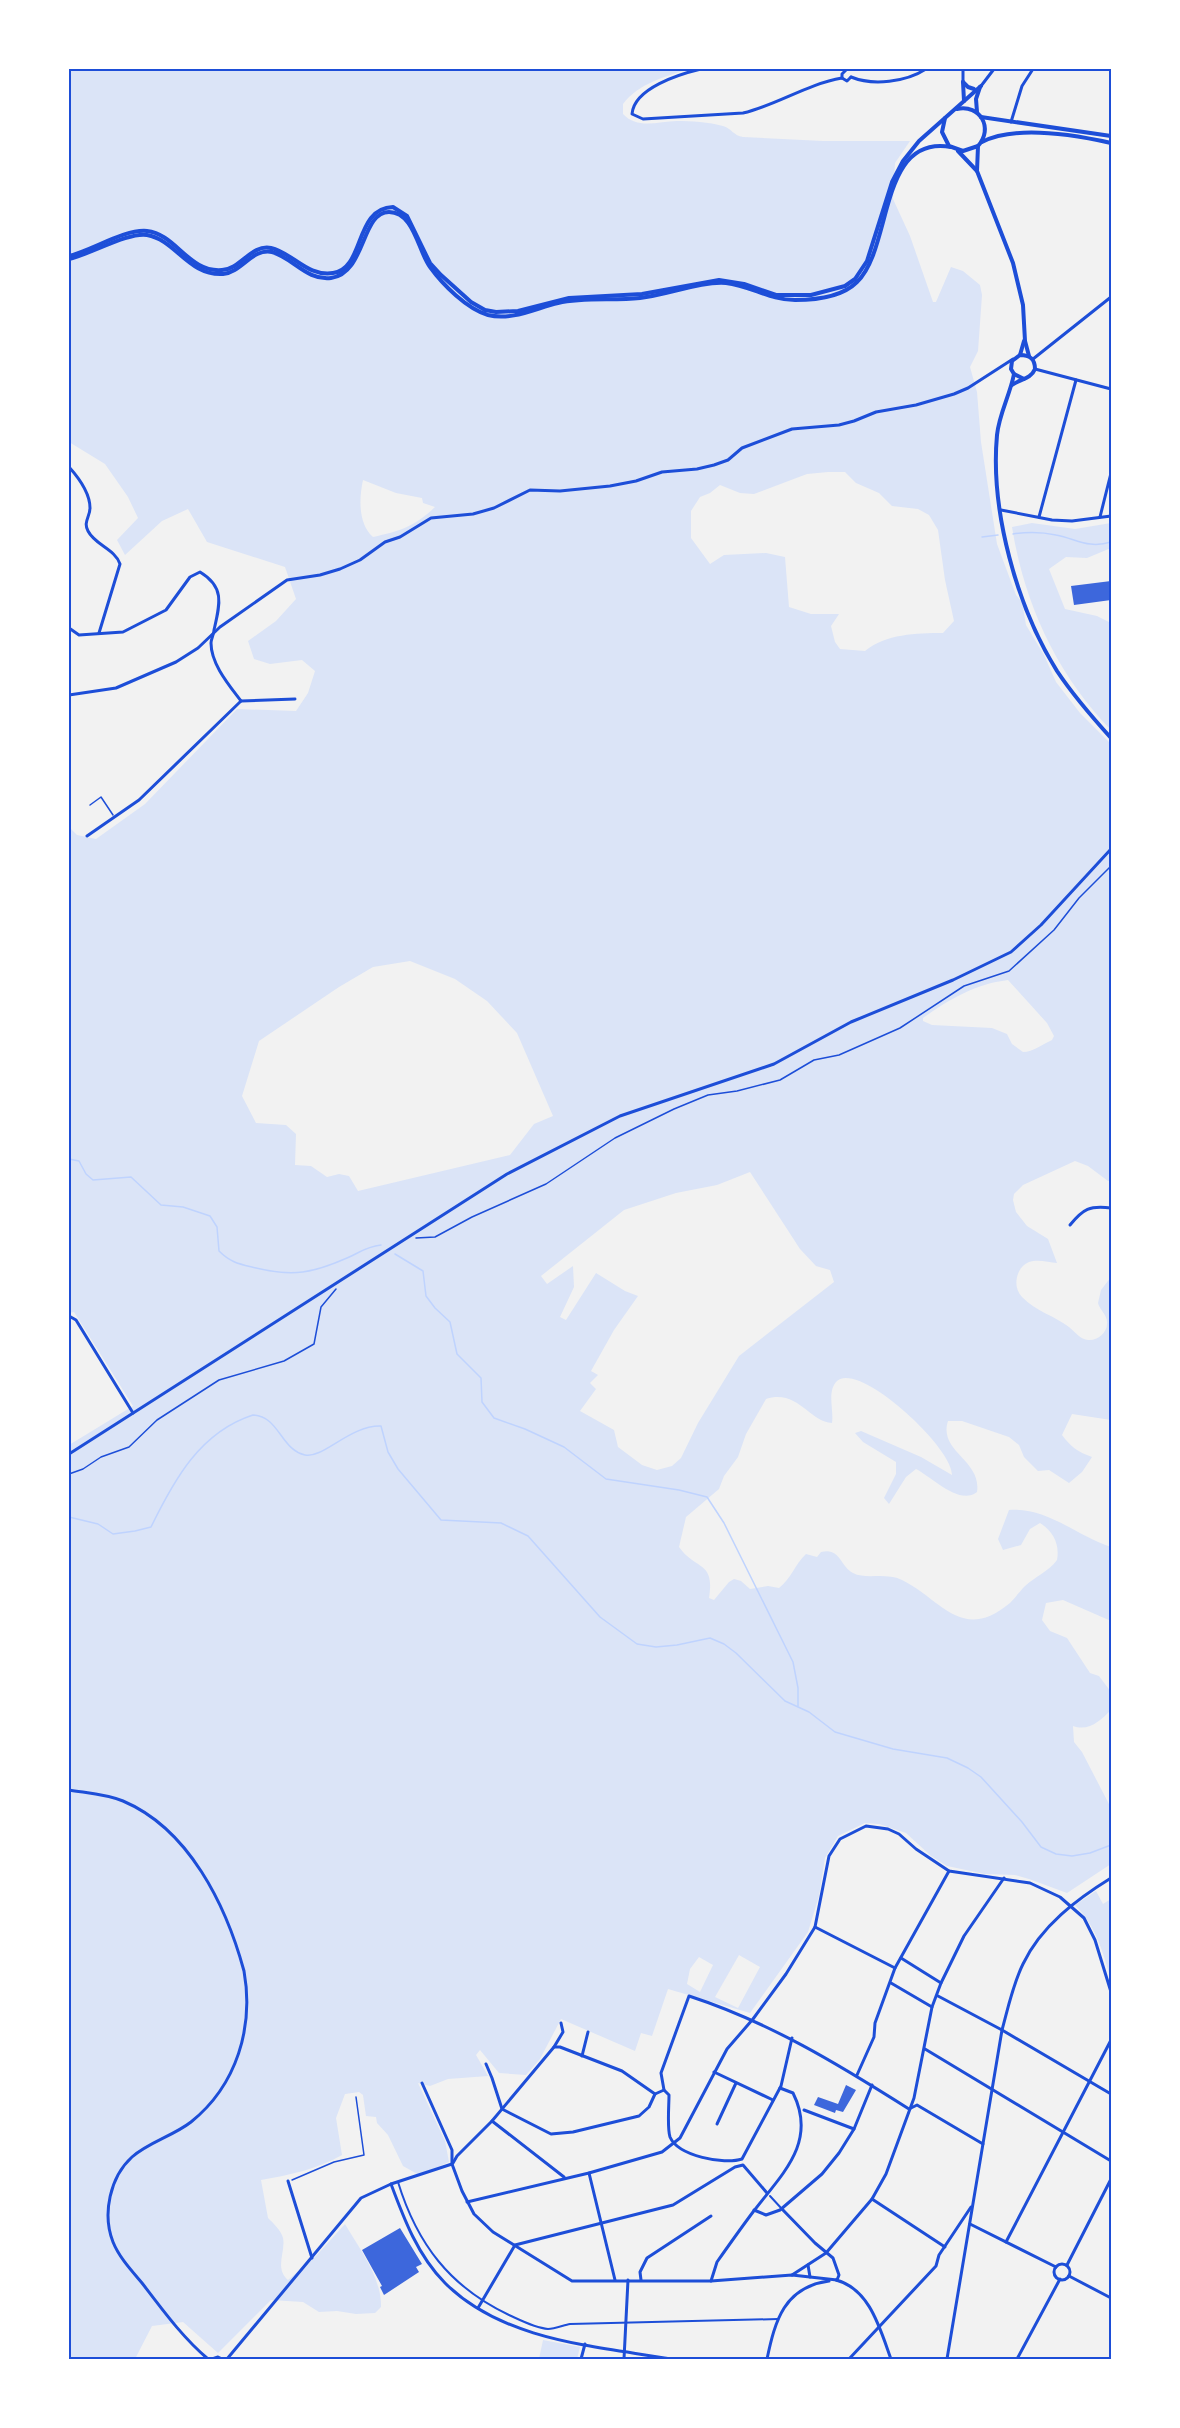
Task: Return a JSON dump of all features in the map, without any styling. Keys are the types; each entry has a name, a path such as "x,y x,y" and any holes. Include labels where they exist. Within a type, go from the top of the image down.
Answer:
{"main road":[{"path":"963,82 974,89"},
{"path":"963,82 964,101"},
{"path":"69,257 91,250 130,232 148,231 163,238 198,265 210,269 230,268 255,251 264,248 283,253 315,272 332,274 340,272 349,264 370,219 378,210 393,207 406,216 430,263 441,275 471,302 490,311 511,312 569,298 642,294 719,280 744,284 776,295 811,295 845,286 860,273 867,261 897,169 919,141 956,110 974,89 981,86"},
{"path":"977,112 976,99 981,86"},
{"path":"956,110 967,108 977,112 986,129 980,144 977,171"},
{"path":"946,117 942,132 944,139 977,171 1013,263 1023,305 1025,340 1035,369 1030,376 1011,386"},
{"path":"981,117 1111,136"},
{"path":"958,151 969,151 999,134 1019,133 1111,143"},
{"path":"69,257 87,254 129,236 147,235 165,244 197,268 210,273 231,272 257,254 270,252 314,275 331,278 340,276 351,268 373,222 380,215 388,212 398,214 405,220 424,259 440,279 470,305 490,315 519,314 572,301 642,297 723,283 744,287 775,298 810,299 835,295 856,284 870,264 892,195 906,164 920,149 933,146 951,147"},
{"path":"1020,355 1025,340"},
{"path":"1031,358 1020,355 1014,358 1011,364 1013,373 1011,386 999,419 996,463 1006,542 1029,614 1044,648 1079,702 1111,738"},
{"path":"1013,373 1024,379"}],"street":[{"path":"701,69 674,77 653,87 633,106 632,114 643,119 743,113 756,110 813,86 842,78 847,81 851,77"},
{"path":"842,78 843,73 847,70 851,77 860,80 899,80 926,69"},
{"path":"963,69 963,82"},
{"path":"981,86 994,69"},
{"path":"1011,123 1022,86 1033,69"},
{"path":"1031,358 1111,297"},
{"path":"69,695 90,693 129,684 182,658 205,643 214,632 287,580 320,575 340,569 360,560 378,546 400,537 431,518 474,514 494,508 530,489 560,491 610,486 636,481 662,472 714,465 728,460 742,448 792,429 839,425 876,412 924,403 954,394 968,388 1014,358"},
{"path":"1000,368 1006,368 1013,373"},
{"path":"1035,369 1111,389"},
{"path":"1039,518 1076,380"},
{"path":"69,466 82,484 89,503 87,531 118,558 120,564 99,633"},
{"path":"1100,517 1111,473"},
{"path":"1001,510 1039,518 1071,521 1111,516"},
{"path":"69,628 79,635 123,632 163,612 170,606 190,577 197,572 213,580 218,592 211,643 220,671 241,701"},
{"path":"87,836 139,800 241,701 295,699"},
{"path":"69,1454 507,1174 628,1112 774,1064 851,1022 953,980 1011,952 1041,925 1111,849"},
{"path":"1070,1225 1082,1210 1096,1206 1111,1208"},
{"path":"69,1316 76,1320 133,1413"},
{"path":"69,1790 121,1800 149,1815 170,1833 194,1861 212,1889 244,1971 247,1993 247,2028 235,2066 226,2082 191,2122 132,2157 113,2184 109,2205 109,2226 113,2242 121,2257 184,2336 210,2359 218,2357 222,2359"},
{"path":"467,2202 662,2152 680,2138 688,2127 727,2049 753,2019 786,1974 815,1927 829,1856 840,1839 853,1830 866,1826 895,1832 949,1871 1004,1878 1047,1889 1084,1918 1095,1940 1111,1992"},
{"path":"857,2075 874,2037 874,2023 895,1968 949,1871"},
{"path":"792,2275 826,2253 873,2199 898,2146 925,2049 932,2007 941,1983 964,1936 1004,1878"},
{"path":"947,2359 1002,2030 1023,1964 1042,1935 1070,1906 1111,1878"},
{"path":"815,1927 895,1968"},
{"path":"901,1958 941,1983"},
{"path":"891,1983 932,2007"},
{"path":"792,2038 780,2088 742,2159 726,2162 703,2159 673,2143 669,2134 669,2095 664,2090 661,2073 689,1996 753,2019 792,2038 857,2075 909,2109"},
{"path":"937,1996 1002,2030 1111,2094"},
{"path":"227,2359 361,2198 391,2184 452,2164 492,2121 554,2047 563,2032 561,2023"},
{"path":"582,2056 588,2032"},
{"path":"1006,2242 1111,2040"},
{"path":"554,2047 560,2047 622,2071 655,2094"},
{"path":"925,2049 1111,2162"},
{"path":"486,2064 502,2109 551,2134 573,2132 639,2116 649,2107 655,2094 664,2090"},
{"path":"714,2072 773,2100"},
{"path":"422,2083 452,2150 452,2164 474,2214 494,2232 572,2281 711,2281 792,2275 837,2280 850,2285 868,2305 880,2327 891,2359"},
{"path":"717,2124 736,2083"},
{"path":"754,2210 766,2215 782,2209 822,2174 854,2129 872,2085"},
{"path":"711,2281 717,2262 754,2210 769,2195 794,2157 802,2128 801,2109 793,2093 780,2088"},
{"path":"909,2109 917,2105 984,2145"},
{"path":"804,2110 854,2129"},
{"path":"492,2121 564,2177"},
{"path":"478,2308 515,2245 673,2205 735,2167 743,2165 782,2209 833,2258 839,2275 837,2280"},
{"path":"589,2172 615,2280"},
{"path":"1067,2265 1111,2179"},
{"path":"288,2181 312,2258"},
{"path":"398,2182 418,2233 447,2273 483,2300 522,2321 548,2329 570,2324 778,2319"},
{"path":"391,2184 405,2223 423,2253 445,2283 478,2308 547,2337 671,2359"},
{"path":"873,2199 945,2247"},
{"path":"849,2359 936,2266 945,2247 972,2205"},
{"path":"641,2280 640,2272 647,2258 711,2216"},
{"path":"970,2224 1056,2267"},
{"path":"1056,2267 1060,2264 1067,2265"},
{"path":"808,2265 810,2277"},
{"path":"1067,2265 1070,2269 1069,2276"},
{"path":"1056,2267 1055,2274 1060,2279"},
{"path":"1060,2279 1069,2276"},
{"path":"1069,2276 1111,2298"},
{"path":"1017,2359 1060,2279"},
{"path":"624,2359 628,2280"},
{"path":"767,2359 773,2330 784,2306 805,2289 817,2283 837,2280"},
{"path":"581,2359 585,2344"}],"lane":[{"path":"90,805 101,797 114,817"}],"path":[{"path":"415,1238 435,1237 472,1217 546,1185 615,1138 674,1109 708,1095 737,1091 780,1080 814,1060 839,1055 900,1028 964,986 1009,970 1054,930 1079,898 1111,866"},
{"path":"69,1474 83,1469 101,1457 129,1447 157,1420 219,1380 284,1361 314,1344 321,1307 335,1289"},
{"path":"288,2181 334,2162 364,2155 356,2097"}],"shaded area":[{"path":"69,69 688,69 653,82 637,91 623,104 623,114 635,122 649,124 677,121 712,124 726,127 743,137 823,141 910,141 895,163 893,199 910,236 933,302 936,302 951,267 963,271 980,285 982,295 978,351 970,367 977,392 981,442 997,544 1016,595 1022,602 1026,625 1044,655 1056,682 1080,713 1111,744 1111,1181 1088,1166 1075,1161 1023,1185 1014,1194 1013,1200 1016,1212 1027,1226 1048,1239 1057,1263 1032,1261 1021,1268 1016,1283 1019,1293 1027,1302 1063,1323 1083,1339 1095,1339 1107,1327 1106,1318 1098,1303 1101,1290 1111,1277 1111,1420 1072,1414 1062,1435 1075,1449 1092,1457 1082,1472 1069,1483 1049,1470 1038,1471 1024,1457 1019,1445 1009,1437 962,1421 948,1421 949,1441 973,1472 977,1481 977,1492 970,1495 954,1493 916,1469 906,1477 889,1504 884,1498 896,1474 896,1462 863,1442 855,1433 861,1431 921,1457 952,1475 948,1462 937,1445 902,1409 863,1382 847,1378 836,1382 833,1386 832,1423 816,1417 787,1398 766,1399 746,1434 738,1457 724,1476 719,1489 686,1517 679,1547 685,1555 707,1571 710,1586 709,1598 714,1600 734,1579 741,1581 750,1589 768,1586 779,1588 806,1554 817,1557 821,1552 827,1551 836,1555 853,1573 902,1580 953,1614 965,1619 978,1619 993,1614 1010,1603 1025,1586 1057,1560 1054,1538 1049,1530 1040,1523 1030,1529 1021,1545 1003,1550 998,1539 1009,1510 1023,1510 1049,1517 1111,1547 1111,1621 1063,1600 1046,1603 1042,1620 1050,1631 1067,1638 1090,1673 1099,1676 1111,1692 1111,1710 1103,1718 1089,1726 1073,1726 1074,1742 1082,1752 1111,1808 1111,1864 1067,1893 1015,1875 985,1874 947,1866 931,1856 906,1833 879,1824 865,1823 838,1836 825,1858 819,1896 808,1932 750,2013 668,1989 652,2036 641,2033 635,2051 561,2019 540,2059 526,2075 499,2073 480,2050 476,2055 488,2076 448,2079 430,2086 418,2083 445,2141 449,2162 419,2175 403,2166 388,2135 377,2123 376,2117 366,2116 363,2095 359,2092 345,2094 336,2118 342,2155 303,2171 261,2180 268,2218 279,2229 283,2238 281,2265 288,2280 316,2256 345,2224 369,2264 378,2285 381,2307 375,2313 319,2312 303,2302 271,2300 218,2353 183,2322 152,2326 135,2359 69,2359 69,1445 133,1406 74,1312 69,1313 69,827 77,835 96,839 145,804 237,709 296,711 308,693 315,671 302,660 270,664 254,659 248,641 276,621 296,599 285,567 207,542 188,509 162,521 125,555 117,540 138,518 128,497 105,464 69,442","holes":["845,472 856,483 879,493 892,506 918,509 929,515 938,530 954,621 943,633 912,634 892,638 873,645 865,651 840,649 835,642 831,626 839,614 811,614 789,607 785,557 766,553 724,555 710,564 691,538 691,511 700,497 720,485 740,493 754,494 807,474","363,480 396,493 422,498 423,503 435,507 406,527 373,537 368,532 362,518 360,503","410,961 455,979 487,1001 517,1033 553,1116 534,1124 510,1155 358,1191 349,1176 339,1174 327,1177 311,1166 295,1165 296,1134 286,1125 256,1123 242,1096 259,1041 373,967","1008,980 1047,1023 1054,1036 1052,1040 1023,1052 1012,1044 1007,1034 992,1028 932,1025 923,1021 923,1018 953,999 985,985","750,1172 800,1249 816,1266 830,1270 834,1282 739,1356 698,1423 681,1458 672,1466 657,1470 642,1465 618,1447 614,1430 580,1411 596,1389 590,1383 598,1375 591,1371 614,1330 638,1296 625,1291 596,1273 566,1320 560,1317 574,1287 573,1266 547,1284 541,1276 624,1210 676,1193 717,1185","739,1955 760,1967 738,2008 715,1997","699,1957 713,1965 700,1992 687,1984 690,1969"]},
{"path":"1032,523 1075,529 1111,523 1111,548 1087,558 1066,557 1049,569 1065,609 1097,616 1111,623 1111,730 1074,686 1059,662 1034,610 1017,555 1012,527"},
{"path":"1096,1891 1103,1904 1111,1899 1111,1980 1094,1931 1075,1905"},
{"path":"543,2340 580,2347 577,2359 539,2359"}],"building":[{"path":"1111,581 1111,600 1074,605 1071,586"},
{"path":"846,2085 856,2090 843,2112 836,2110 835,2113 814,2105 818,2097 838,2104"},
{"path":"400,2228 422,2264 416,2267 419,2272 384,2295 380,2287 382,2286 362,2250"}],"waterway":[{"path":"1013,534 1045,533 1089,544 1111,542"},
{"path":"982,537 998,535"},
{"path":"69,1159 79,1161 86,1174 93,1180 131,1177 161,1205 183,1207 210,1216 217,1227 219,1251 232,1261 245,1265 269,1271 303,1272 324,1267 367,1248 381,1245"},
{"path":"395,1254 423,1271 426,1296 450,1322 457,1354 481,1378 482,1402 494,1418 564,1447 606,1479 679,1490 707,1497 724,1523 793,1662 798,1688 798,1706"},
{"path":"69,1517 98,1524 113,1534 151,1527 179,1475 191,1460 218,1433 253,1415 269,1421 290,1447 305,1455 320,1452 359,1431 381,1426 388,1452 398,1469 441,1520 501,1523 528,1536 600,1617 637,1644 656,1647 710,1638 736,1653 785,1701 809,1712 835,1732 893,1749 947,1758 968,1768 981,1777 1022,1822 1041,1847 1056,1854 1072,1856 1090,1853 1111,1845"}]}
